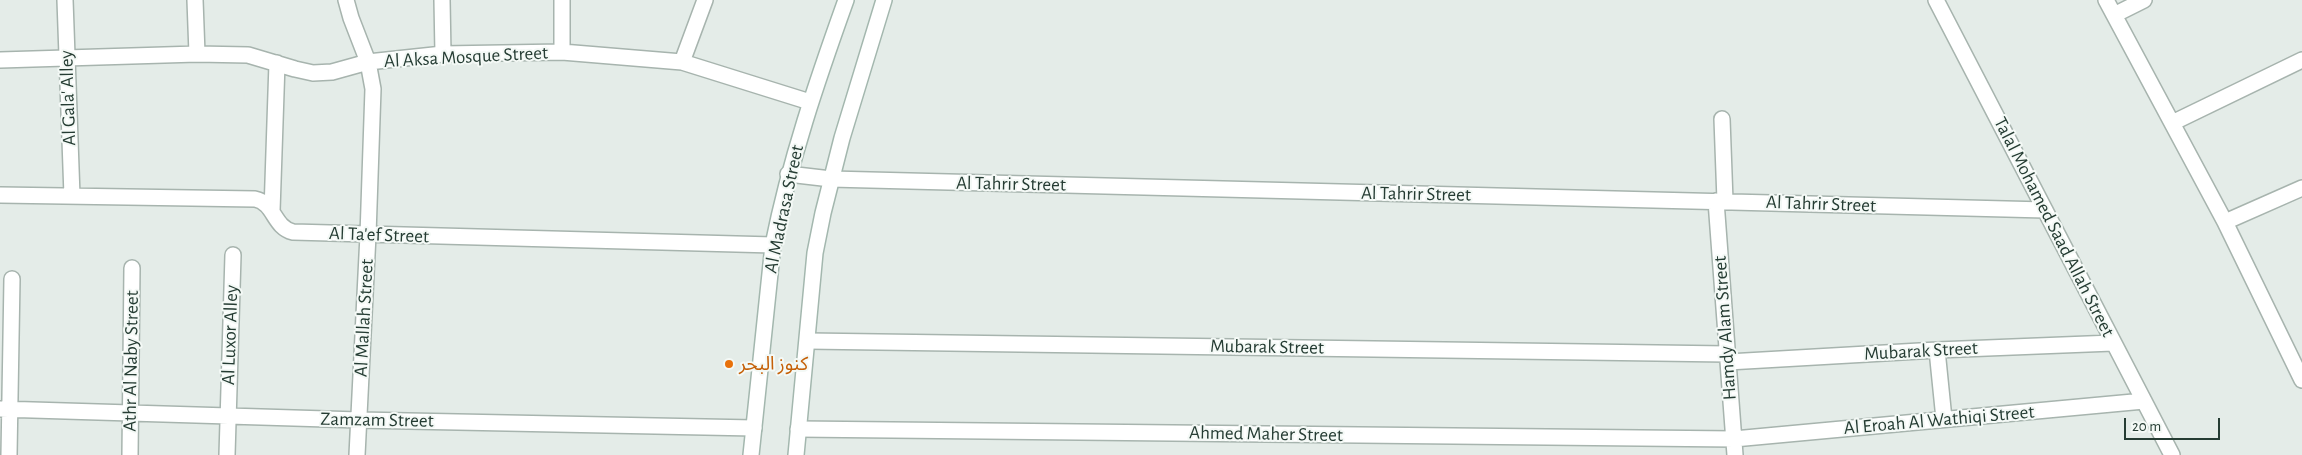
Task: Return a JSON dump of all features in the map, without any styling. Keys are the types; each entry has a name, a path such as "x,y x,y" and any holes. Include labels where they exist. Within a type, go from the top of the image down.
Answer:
{"street":[{"name":"Al Gala' Alley","path":"65,0 72,196"},
{"path":"195,0 198,54"},
{"name":"Al Mallah Street","path":"346,0 368,62 373,89 357,455"},
{"path":"442,0 443,54"},
{"path":"562,0 562,52"},
{"path":"682,62 705,0"},
{"name":"Al Madrasa Street","path":"751,455 773,245 788,174 810,102 846,0"},
{"name":"Al Madrasa Street","path":"796,455 815,253 831,179 884,0"},
{"name":"Talal Mohamed Saad Allah Street","path":"1936,0 2172,455"},
{"path":"2106,0 2225,222 2302,380"},
{"path":"2114,14 2144,0"},
{"name":"Al Aksa Mosque Street","path":"0,60 198,54 248,55 313,73 332,72 368,62 443,54 562,52 682,62 810,102"},
{"path":"2172,123 2302,60"},
{"path":"272,211 277,64"},
{"name":"Hamdy Alam Street","path":"1722,119 1720,201 1735,455"},
{"name":"Al Tahrir Street","path":"788,174 831,179 2045,210"},
{"path":"2225,222 2302,188"},
{"name":"Al Ta'ef Street","path":"0,195 255,199 265,203 281,227 293,232 773,245"},
{"name":"Al Luxor Alley","path":"227,455 232,255"},
{"name":"Athr Al Naby Street","path":"130,455 132,268"},
{"path":"9,455 5,409 12,279"},
{"name":"Mubarak Street","path":"808,341 1728,358 2113,343"},
{"path":"1938,350 1944,419"},
{"name":"Al Eroah Al Wathiqi Street","path":"1734,439 2144,401"},
{"name":"Zamzam Street","path":"5,409 359,420 754,428"},
{"name":"Ahmed Maher Street","path":"798,429 1734,439"}],"place":[{"name":"كنوز البحر","path":"729,364"}]}
